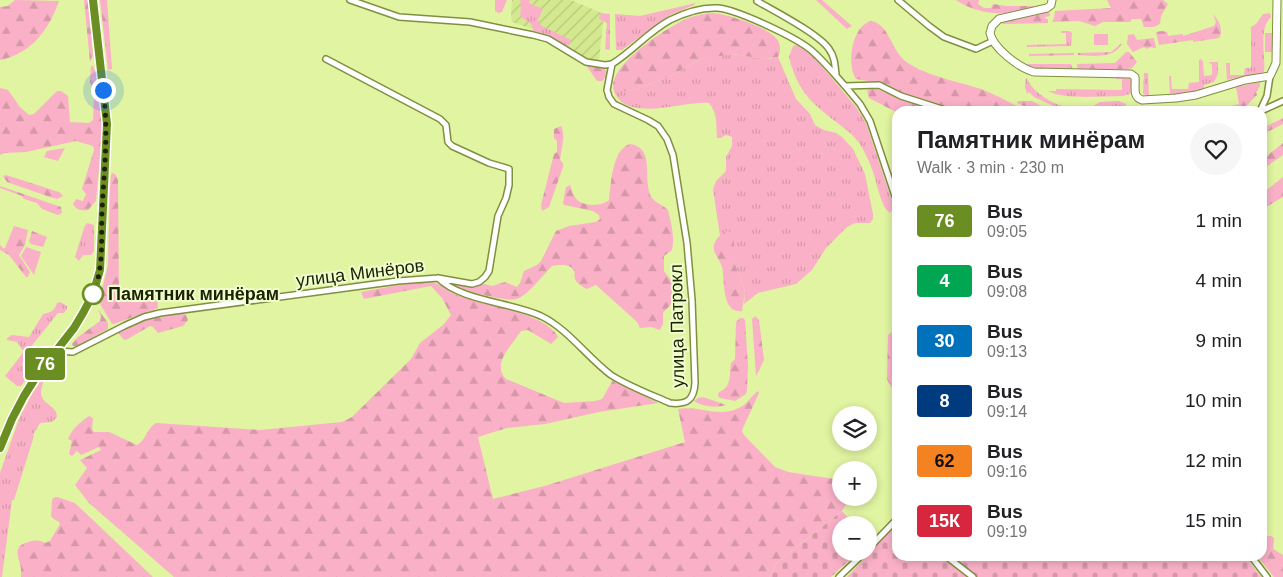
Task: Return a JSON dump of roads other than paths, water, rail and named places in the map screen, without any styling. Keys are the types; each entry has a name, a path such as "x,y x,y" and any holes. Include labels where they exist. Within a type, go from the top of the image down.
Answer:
{"main road":[{"path":"0,448 24,396 38,374 74,328 92,297 97,282 102,257 107,124 93,0"},
{"path":"1052,0 1047,8 1004,17 996,21 990,33 992,41 1021,68 1034,72 1131,74 1135,77 1135,95 1142,100 1196,95 1245,80 1270,76 1276,63 1277,0"}],"street":[{"path":"350,0 399,16 470,22 533,35 548,40 586,62 605,65 612,64 672,19 702,10 719,8 774,28 799,42 810,50 836,76 860,104 870,121 892,187"},
{"path":"898,0 944,37 972,49 979,48 992,41"},
{"path":"757,1 828,47 834,60 836,76"},
{"name":"улица Минёров","path":"56,351 73,352 144,317 160,313 398,281 438,278 472,284 479,282 485,277 489,271 498,216 506,198 509,169 489,163 452,146 448,142 446,125 440,120 326,59"},
{"name":"улица Патрокл","path":"438,278 450,288 531,312 546,319 612,375 655,396 670,403 679,404 691,398 695,382 691,284 687,243 673,155 667,139 658,126 614,104 609,97 607,90 612,64"},
{"path":"1263,106 1267,96 1270,76"},
{"path":"845,86 879,85 902,96 933,106"},
{"path":"1267,108 1283,101"},
{"path":"877,540 892,524"},
{"path":"839,577 856,561"},
{"path":"952,561 973,577"},
{"path":"1255,561 1268,577"}],"place":[{"name":"Памятник минёрам","path":"93,294"}]}
